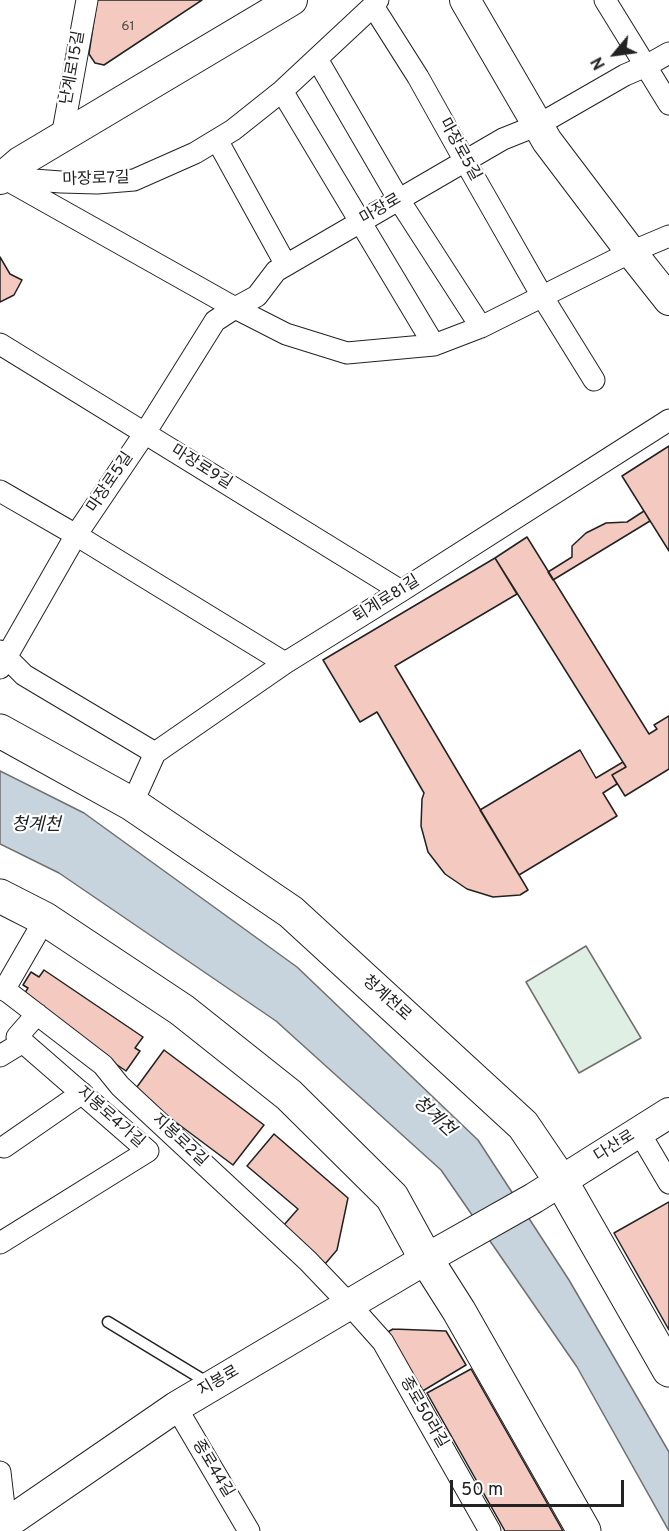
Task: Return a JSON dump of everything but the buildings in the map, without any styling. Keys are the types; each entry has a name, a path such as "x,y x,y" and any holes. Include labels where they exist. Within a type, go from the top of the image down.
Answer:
{"main road":[{"path":"1,178 20,162 292,0"},
{"path":"465,0 547,141 669,300"},
{"name":"청계천로","path":"0,731 132,804 291,912 524,1125 547,1190 669,1371"},
{"path":"0,896 45,919 182,1010 289,1095 392,1197 437,1254 459,1311 584,1531"},
{"name":"다산로","path":"437,1254 547,1190 669,1113"},
{"name":"지봉로","path":"5,1528 176,1407 437,1254"}],"street":[{"name":"난계로15길","path":"62,137 87,0"},
{"path":"604,0 669,104"},
{"name":"마장로7길","path":"1,178 97,183 134,180 195,153 233,130 282,91 375,3"},
{"name":"마장로5길","path":"375,3 542,296 594,380"},
{"name":"마장로","path":"235,308 257,296 276,272 286,265 503,139 538,125 625,75 669,53"},
{"path":"317,58 399,200 481,327"},
{"path":"282,91 362,221 434,345"},
{"path":"217,140 286,265"},
{"path":"1,178 286,334 347,353 434,345 481,327 631,252 669,236"},
{"name":"마장로5길","path":"2,659 76,536 145,433 215,321 235,308"},
{"name":"마장로9길","path":"0,345 401,591"},
{"name":"퇴계로81길","path":"155,753 285,663 669,420"},
{"path":"0,491 285,663"},
{"path":"2,659 24,675 155,753 132,804"},
{"path":"2,989 45,919"},
{"name":"지봉로2길","path":"2,989 103,1065 120,1086 308,1261 350,1305"},
{"path":"0,1056 23,1041 17,1037 37,1014"},
{"name":"지봉로4가길","path":"0,1243 148,1151 23,1041"},
{"path":"4,1147 82,1093"},
{"path":"639,1132 669,1183"},
{"name":"종로50라길","path":"350,1305 382,1342 487,1530"},
{"name":"종로44길","path":"176,1407 249,1531"},
{"path":"0,1472 5,1528"}],"lane":[{"path":"108,1322 213,1385"}],"green space":[{"path":"586,946 641,1038 579,1073 526,982"}],"water":[{"name":"청계천","path":"0,771 84,813 297,967 478,1140 569,1280 669,1452 669,1531 577,1367 441,1170 276,1021 59,873 0,844"}]}
